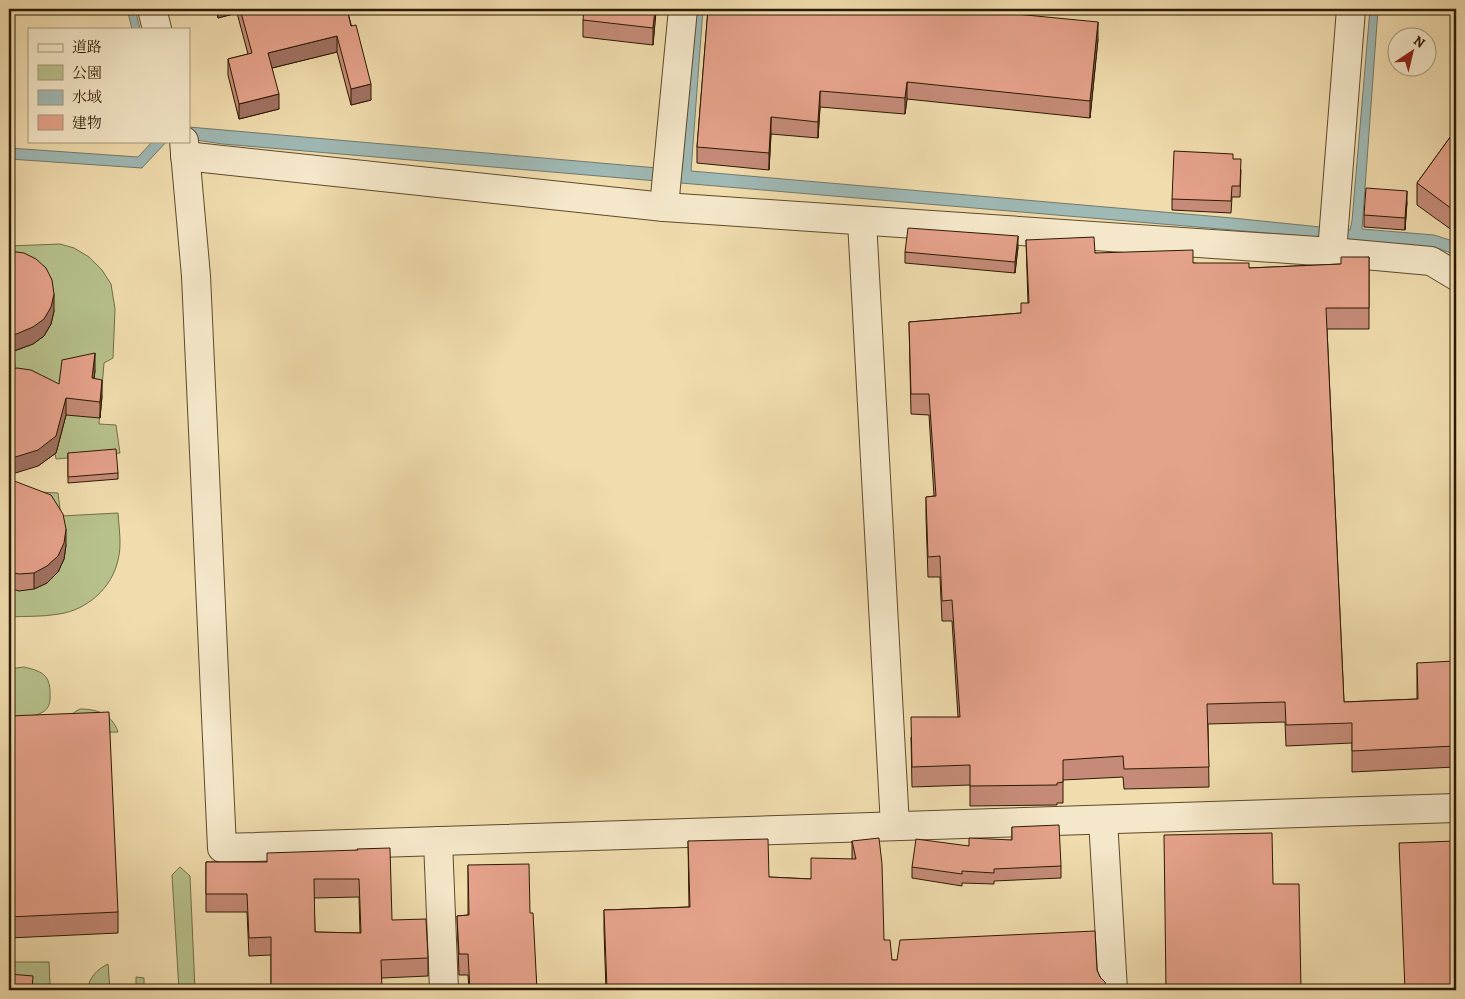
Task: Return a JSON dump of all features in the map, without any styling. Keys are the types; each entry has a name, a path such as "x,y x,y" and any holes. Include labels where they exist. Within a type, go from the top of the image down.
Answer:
{"street":[{"path":"152,9 157,28"},
{"path":"664,201 683,9"},
{"path":"1333,239 1351,9"},
{"path":"1456,276 1430,261 1333,239 862,221 185,148 196,276 222,848 1456,808"},
{"path":"862,221 895,826"},
{"path":"1103,820 1113,990"},
{"path":"438,841 444,990"}],"green space":[{"path":"60,244 74,248 89,257 102,270 111,284 115,309 113,358 104,363 99,424 116,425 120,453 56,459 47,406 17,390 12,329 9,326 9,246"},
{"path":"40,492 58,493 61,516 118,513 120,543 118,560 110,580 104,588 97,596 79,608 53,615 9,617 9,532"},
{"path":"24,667 42,673 48,680 50,691 49,705 45,711 39,714 9,719 9,669"},
{"path":"80,709 92,710 108,717 118,732 58,733 69,717"},
{"path":"180,867 190,876 195,990 179,990 172,875"},
{"path":"9,962 49,962 50,984 34,986 34,990 9,990"},
{"path":"108,964 110,990 87,990 94,974"},
{"path":"136,977 144,978 144,990 136,990"}],"water":[{"path":"127,9 135,9 140,28 132,28"},
{"path":"696,9 703,9 691,171 1350,230 1370,9 1378,9 1362,229 1434,235 1456,242 1456,255 1437,248 1420,246 223,144 190,139 190,127 680,170"},
{"path":"152,142 166,142 142,168 9,159 9,148 138,157"}],"building":[{"path":"240,9 347,9 351,26 356,25 371,84 351,89 337,36 268,53 279,94 239,104 228,59 252,53"},
{"path":"584,9 655,9 653,28 583,20"},
{"path":"708,9 964,9 1098,22 1090,101 907,82 905,98 820,91 818,122 771,117 769,153 697,147"},
{"path":"1456,129 1456,212 1417,183"},
{"path":"1174,151 1233,154 1233,159 1241,159 1240,186 1232,186 1231,201 1172,199"},
{"path":"1366,188 1407,191 1405,218 1364,215"},
{"path":"908,228 1018,236 1015,262 905,252"},
{"path":"1094,237 1095,253 1193,250 1193,263 1249,263 1249,268 1341,264 1341,257 1369,257 1369,308 1326,308 1344,702 1418,699 1417,663 1454,661 1455,691 1453,708 1455,746 1352,751 1352,723 1286,725 1285,702 1207,704 1209,767 1124,769 1123,756 1063,760 1063,782 1057,783 1057,785 970,786 970,765 912,767 911,717 960,717 952,600 942,601 940,556 928,557 926,497 936,496 929,394 911,394 909,322 1021,313 1021,303 1029,303 1026,240"},
{"path":"9,251 24,253 36,259 46,268 52,280 54,294 51,307 44,319 33,327 14,335 9,333"},
{"path":"95,353 92,378 102,380 100,402 66,398 56,436 38,450 9,459 9,370 17,368 31,370 59,384 62,360"},
{"path":"116,449 118,473 68,477 68,453"},
{"path":"9,479 51,495 63,514 66,529 64,543 58,556 47,566 34,573 19,574 9,572"},
{"path":"109,712 118,912 9,917 9,716"},
{"path":"1059,825 1061,866 994,869 994,873 962,871 962,874 912,867 916,839 969,846 969,838 1012,840 1012,827"},
{"path":"1272,833 1273,884 1299,884 1301,990 1166,990 1164,835"},
{"path":"879,838 882,864 884,940 890,940 892,960 897,960 900,940 1095,931 1097,970 1105,982 1106,990 607,990 604,910 690,907 688,841 768,839 769,877 811,879 811,858 856,859 852,841"},
{"path":"1456,841 1456,990 1405,990 1399,843"},
{"path":"390,848 392,920 426,919 428,958 381,960 382,990 236,990 235,986 271,985 271,937 249,938 247,894 206,894 206,862 267,862 267,853","holes":["314,879 359,879 361,933 315,932"]},
{"path":"529,864 530,913 533,913 537,990 470,990 468,954 459,954 457,916 469,915 468,865"},
{"path":"9,974 33,976 32,990 9,990"}]}
